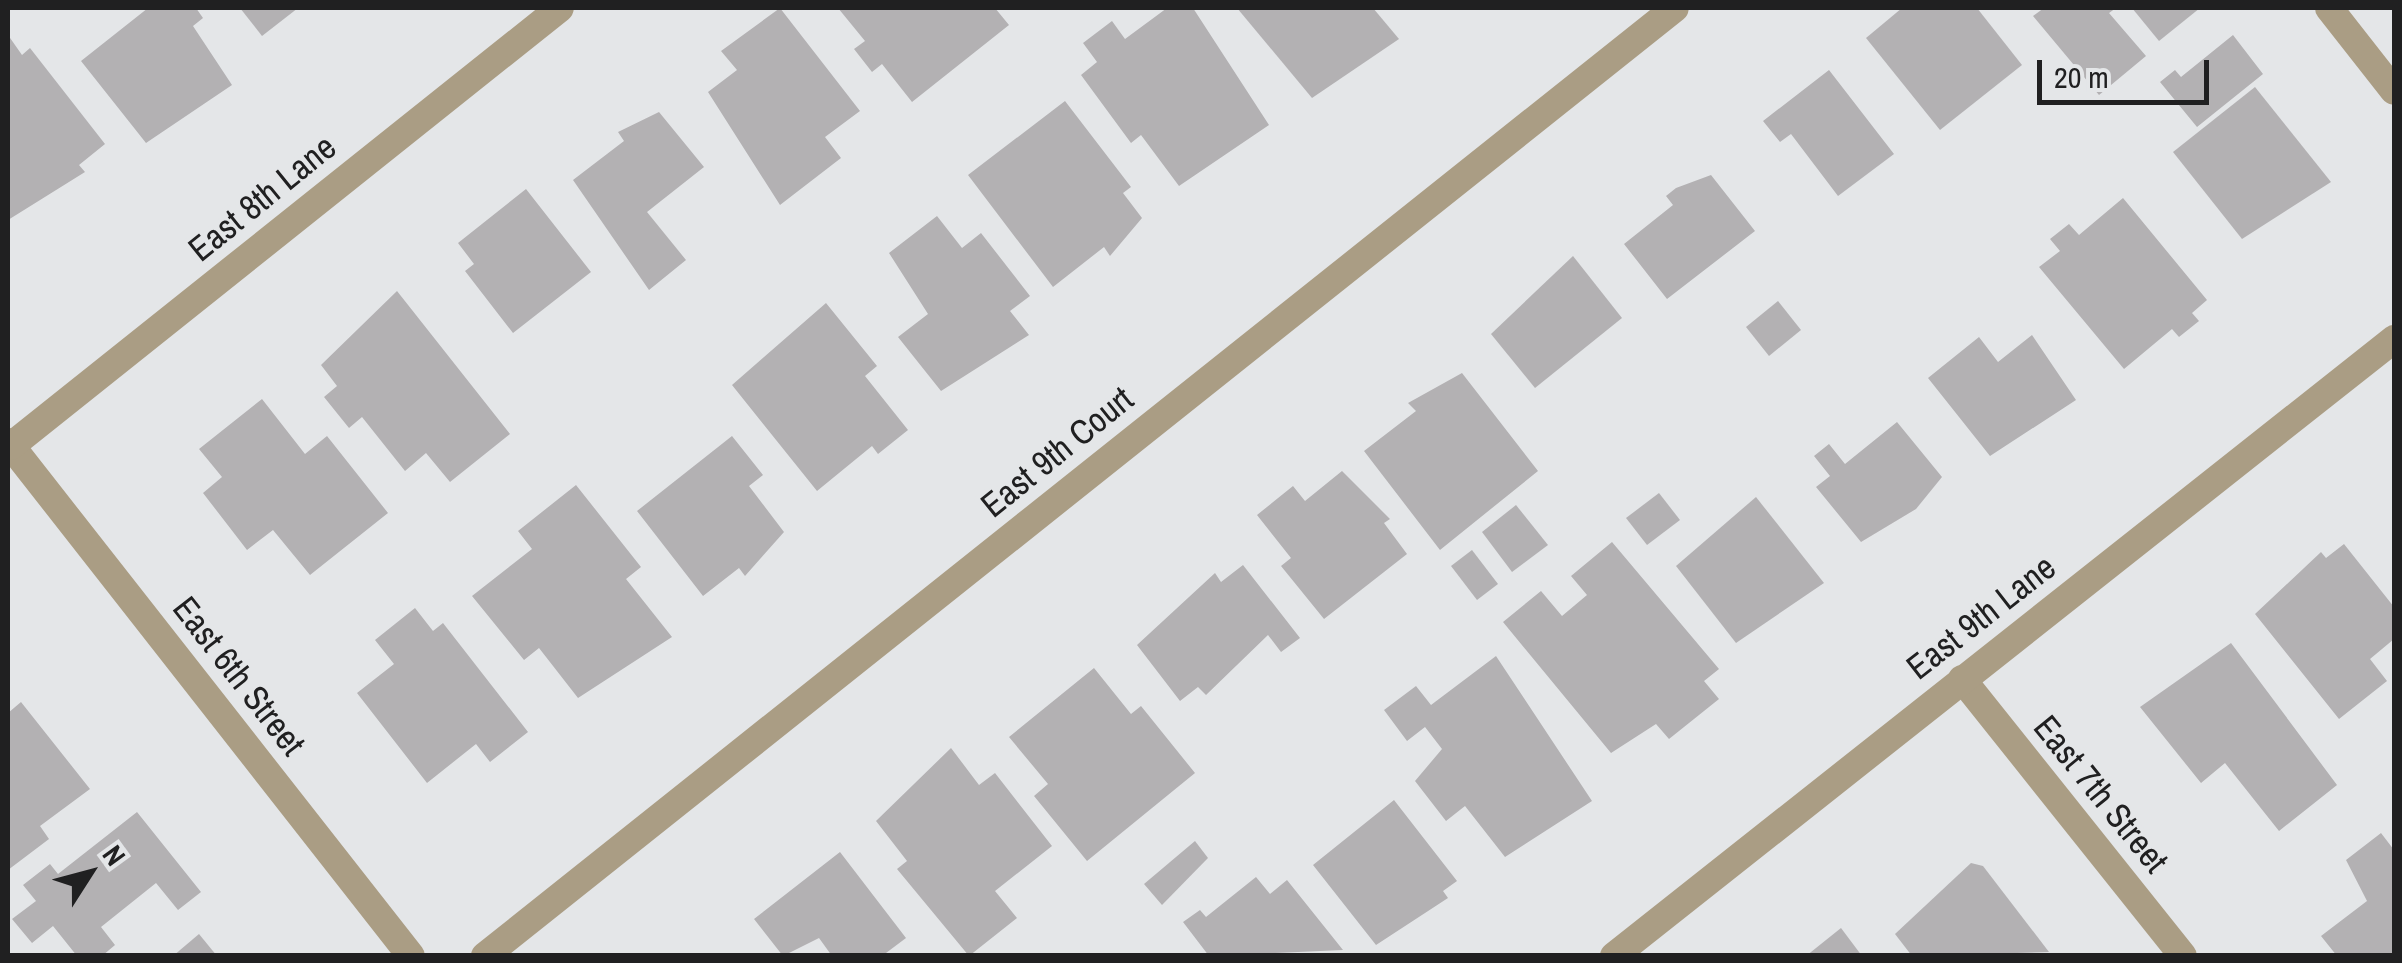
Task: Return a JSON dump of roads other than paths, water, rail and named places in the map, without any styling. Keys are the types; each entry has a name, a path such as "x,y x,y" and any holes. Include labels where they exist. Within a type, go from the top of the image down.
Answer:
{"street":[{"name":"East 8th Lane","path":"9,444 560,8"},
{"name":"East 9th Court","path":"485,956 1676,8"},
{"path":"2330,8 2394,91"},
{"name":"East 9th Lane","path":"1614,956 2394,339"},
{"name":"East 6th Street","path":"9,444 411,956"},
{"name":"East 7th Street","path":"1962,680 2183,956"}]}
